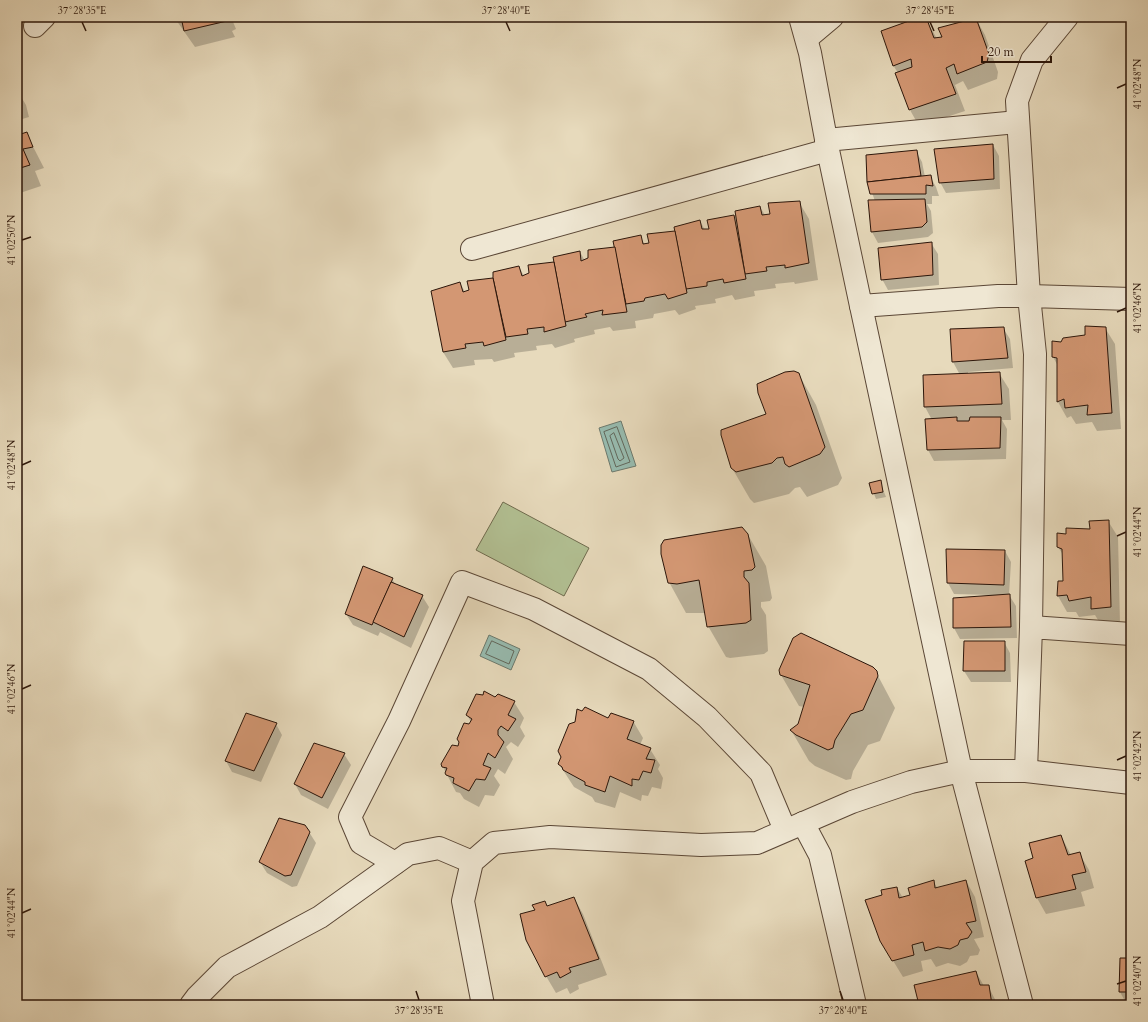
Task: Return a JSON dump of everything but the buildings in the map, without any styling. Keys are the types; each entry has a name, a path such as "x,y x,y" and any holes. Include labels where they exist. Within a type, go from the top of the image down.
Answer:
{"street":[{"path":"800,17 807,38 827,145 961,771 1022,1005"},
{"path":"807,38 832,17"},
{"path":"1026,771 1031,627 1035,354 1029,296 1017,101 1032,60 1067,17"},
{"path":"472,249 827,145 1018,122"},
{"path":"861,306 998,296 1131,299"},
{"path":"395,863 361,843 350,817 399,721 462,582 534,608 649,669 707,717 760,773 794,827 820,855 855,1005"},
{"path":"1031,627 1131,634"},
{"path":"483,1005 462,901 472,862 494,843 550,837 701,845 757,842 852,802 911,782 961,771 1026,771 1131,783"},
{"path":"191,1005 227,967 320,917 408,854 439,848 472,862"}],"green space":[{"path":"503,502 589,548 564,596 476,550"}],"water":[{"path":"621,421 636,466 612,472 599,428"},
{"path":"489,635 520,649 511,670 480,656"}]}
